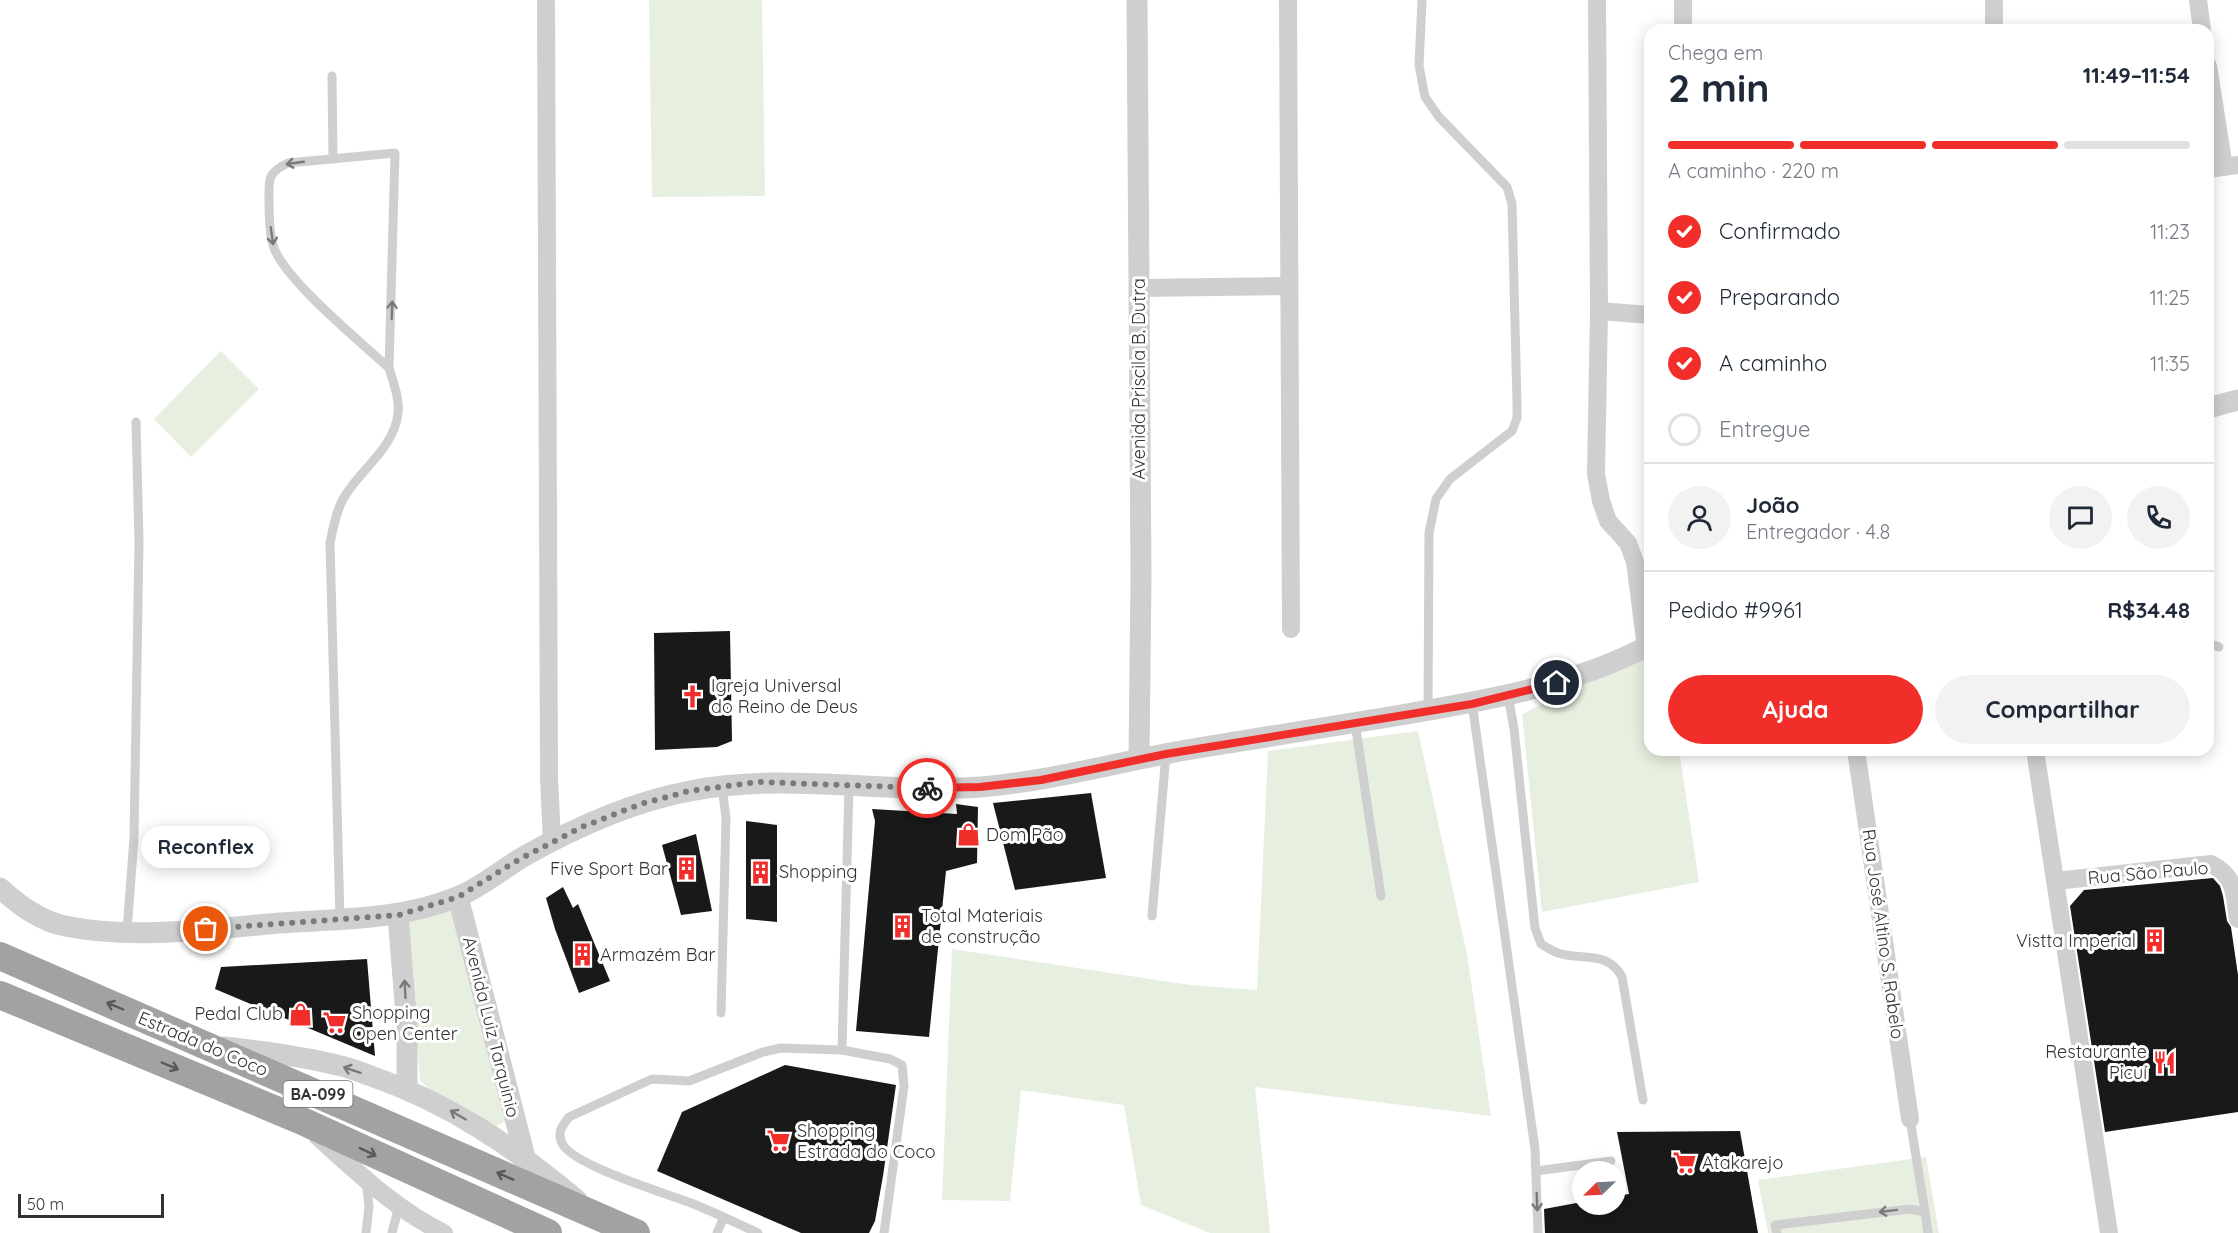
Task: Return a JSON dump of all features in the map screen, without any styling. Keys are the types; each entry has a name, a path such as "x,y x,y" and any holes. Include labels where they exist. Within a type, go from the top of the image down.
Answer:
{"highway":[{"path":"0,934 38,973"},
{"name":"Estrada do Coco","path":"0,956 636,1233"},
{"name":"Estrada do Coco","path":"0,994 300,1120 548,1233"}],"street":[{"path":"546,0 549,778 552,841"},
{"name":"Avenida Priscila B. Dutra","path":"1137,0 1139,758"},
{"path":"1287,0 1291,629"},
{"path":"1597,0 1599,311 1596,474 1600,501 1608,521 1628,543 1635,562 1644,620"},
{"path":"1683,0 1683,24"},
{"path":"1994,0 1994,24"},
{"path":"2198,0 2201,24"},
{"path":"2214,106 2223,167"},
{"path":"1138,288 1289,286"},
{"path":"1599,311 1644,315"},
{"path":"2214,406 2238,400"},
{"path":"0,888 36,916 64,926 127,931 161,933 399,915 458,897 552,841 582,827 641,804 689,791 758,782 898,788 980,787 1041,780 1139,758 1472,704 1573,679 1644,648"},
{"name":"Rua José Altino S. Rabelo","path":"1857,756 1910,1119"},
{"path":"2036,756 2109,1233"},
{"name":"Rua São Paulo","path":"2056,881 2211,864 2223,870 2233,883 2238,919"},
{"name":"Avenida Luiz Tarquinio","path":"458,897 525,1157"},
{"path":"399,915 407,1028 407,1089"},
{"path":"207,1046 294,1056 339,1065 407,1089 453,1112 525,1157 596,1215"},
{"path":"300,1120 424,1229 444,1233"}],"lane":[{"path":"1422,0 1419,65 1425,97 1439,117 1507,187 1512,204 1517,403 1517,418 1512,430 1450,479 1436,499 1429,533 1428,711"},
{"path":"332,76 333,159"},
{"path":"340,919 330,543 333,524 344,498 380,454 393,431 398,413 396,392 389,368 395,153 288,163 276,169 269,178 268,215 273,245 279,260 295,280 389,368"},
{"path":"127,931 134,838 139,542 136,422"},
{"path":"2214,645 2219,647"},
{"path":"1508,695 1515,729 1534,928 1541,944 1558,953 1608,960 1616,966 1622,977 1643,1100"},
{"path":"1472,704 1535,1149 1538,1233"},
{"path":"1355,723 1382,896"},
{"path":"1152,916 1166,754"},
{"path":"842,1050 849,786"},
{"path":"721,1014 726,818 722,787"},
{"path":"758,1233 724,1217 621,1178 572,1155 559,1137 560,1128 569,1117 652,1079 689,1081 763,1052 781,1048 842,1050 891,1059 902,1065 904,1074 884,1233"},
{"path":"1910,1119 1928,1233"},
{"path":"1536,1171 1572,1166"},
{"path":"366,1179 369,1206 366,1233"},
{"path":"392,1233 399,1206"},
{"path":"1777,1233 1775,1225 1910,1209 1925,1212"},
{"path":"717,1233 724,1217"}],"green space":[{"path":"649,0 762,0 765,196 652,197"},
{"path":"221,351 259,389 191,457 154,419"},
{"path":"1644,656 1644,756 1680,756 1699,882 1542,912 1522,714"},
{"path":"1418,731 1467,954 1491,1116 1255,1087 1270,1233 1210,1233 1141,1205 1124,1105 1021,1090 1010,1201 942,1200 952,949 1190,985 1257,990 1268,751"},
{"path":"455,908 508,1119 496,1127 431,1090 420,1081 408,920"},
{"path":"1926,1157 1939,1233 1768,1233 1758,1180"}],"building":[{"name":"Igreja Universal do Reino de Deus","path":"730,631 732,741 717,747 655,750 654,633"},
{"path":"1091,793 1106,878 1015,890 993,803"},
{"name":"Total Materiais de construção","path":"956,804 978,807 977,863 946,871 929,1037 856,1031 875,821 872,809 957,814"},
{"name":"Shopping","path":"746,821 777,825 777,922 746,919"},
{"name":"Five Sport Bar","path":"696,834 712,911 681,915 662,845"},
{"path":"2213,878 2220,886 2227,921 2231,927 2238,975 2238,1112 2105,1132 2070,906 2084,890"},
{"name":"Armazém Bar","path":"563,887 573,908 578,904 610,981 579,993 546,898"},
{"name":"Shopping Open Center","path":"367,959 375,1056 215,989 221,967"},
{"name":"Shopping Estrada do Coco","path":"785,1065 896,1085 875,1221 869,1233 801,1233 657,1171 682,1112"},
{"name":"Atakarejo","path":"1740,1131 1758,1233 1545,1233 1544,1209 1572,1204 1572,1215 1626,1215 1626,1194 1629,1194 1626,1161 1623,1161 1617,1132"}],"way so far":[{"path":"206,929 399,915 458,897 518,860 582,827 641,804 689,791 758,782 927,788"}],"place":[{"name":"Igreja Universal do Reino de Deus","path":"693,696"},
{"name":"Dom Pão","path":"968,835"},
{"name":"Five Sport Bar","path":"686,869"},
{"name":"Shopping","path":"761,872"},
{"name":"Total Materiais de construção","path":"903,926"},
{"name":"Reconflex","path":"206,929"},
{"name":"Vistta Imperial","path":"2154,941"},
{"name":"Armazém Bar","path":"582,955"},
{"name":"Pedal Club","path":"301,1014"},
{"name":"Shopping Open Center","path":"334,1023"},
{"name":"Restaurante Picuí","path":"2165,1062"},
{"name":"Shopping Estrada do Coco","path":"779,1141"},
{"name":"Atakarejo","path":"1684,1163"}],"route":[{"path":"927,788 980,787 1041,780 1139,758 1472,704 1557,683"}]}
